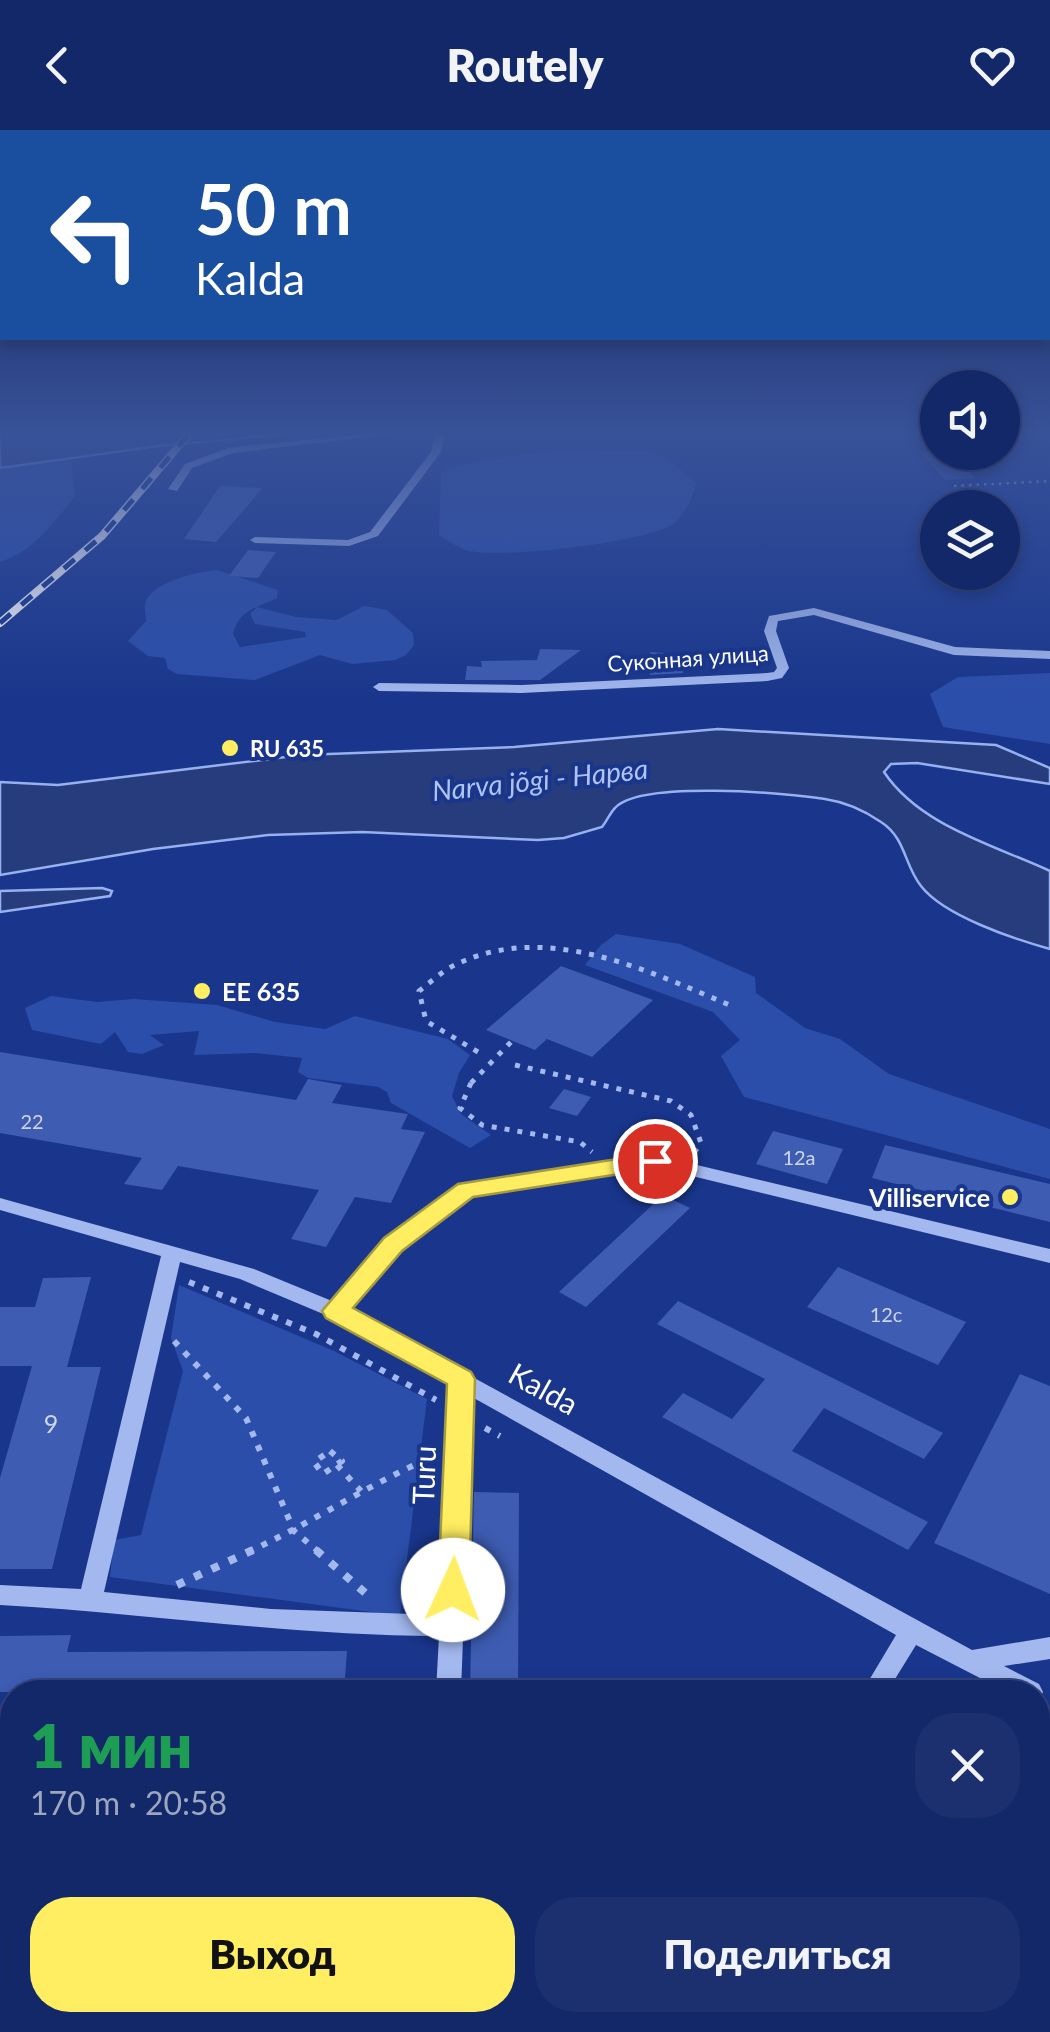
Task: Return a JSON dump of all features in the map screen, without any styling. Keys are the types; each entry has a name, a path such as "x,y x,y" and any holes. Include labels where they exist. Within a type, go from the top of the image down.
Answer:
{"street":[{"path":"255,540 349,543 374,534 382,523"},
{"name":"Суконная улица","path":"378,687 521,689 767,676 778,674 783,668 770,631 773,618 814,611 954,651 1050,655"},
{"path":"336,1311 393,1244 466,1190 655,1161 1050,1256"},
{"name":"Kalda","path":"0,1204 169,1263 246,1274 336,1311 912,1632 1007,1680"},
{"path":"90,1600 169,1263"},
{"name":"Turu","path":"450,1680 462,1379"},
{"path":"0,1596 90,1600 156,1610 370,1626 452,1625"},
{"path":"882,1680 912,1632"},
{"path":"970,1661 1050,1648"}],"path":[{"path":"478,1052 426,1021 418,992 442,969 485,950 532,947 622,960 732,1006"},
{"path":"512,1040 471,1082 460,1108 482,1126 580,1142 610,1167"},
{"path":"515,1065 671,1101 690,1115 701,1143 684,1167"},
{"path":"169,1263 358,1354 500,1436"},
{"path":"151,1336 172,1338 246,1418 294,1531 372,1599"},
{"path":"156,1610 178,1584 294,1531 420,1460 459,1451"},
{"path":"337,1465 361,1491"}],"shaded area":[{"path":"0,523 54,523 33,544 0,562"},
{"path":"439,523 674,523 606,543 508,553 466,550 439,535"},
{"path":"217,570 278,590 277,598 250,610 236,625 233,634 240,647 306,637 305,632 255,624 250,614 257,607 296,617 337,620 364,606 387,610 413,633 414,645 395,660 352,664 320,655 255,680 177,674 168,669 165,658 148,656 128,641 146,621 145,605 155,590 187,576"},
{"path":"1050,673 1050,744 943,727 930,694 958,677"},
{"path":"616,934 680,944 755,977 756,993 805,1028 840,1039 889,1074 1050,1129 1050,1179 744,1097 721,1056 740,1040 713,1012 585,965"},
{"path":"51,996 97,1002 134,999 217,1005 275,1022 325,1029 355,1016 448,1039 470,1055 452,1096 461,1114 491,1135 470,1148 391,1103 387,1092 378,1087 308,1078 298,1072 302,1058 255,1053 194,1055 199,1031 150,1035 164,1045 142,1054 128,1052 115,1032 101,1044 32,1030 25,1008"},
{"path":"179,1285 334,1351 427,1399 400,1616 110,1577 114,1540 141,1535 183,1371 171,1338"}],"water":[{"name":"Narva jõgi - Нарва","path":"718,729 996,745 1050,768 1050,784 917,763 891,764 884,772 917,807 938,820 1050,871 1050,949 981,925 932,897 915,878 889,828 868,814 832,800 780,794 653,794 629,799 615,808 602,827 564,838 362,832 268,835 153,849 0,875 0,782 58,785 302,755 514,747"},
{"path":"0,891 112,891 110,896 0,912"}],"building":[{"path":"195,523 233,523 216,542 184,539"},
{"path":"248,550 276,552 258,578 229,576"},
{"path":"540,649 581,650 540,680 465,680 467,666 482,667 481,661 537,660"},
{"path":"650,652 677,654 683,673 650,675"},
{"path":"561,966 653,1000 592,1057 547,1039 535,1050 486,1030"},
{"path":"0,1052 296,1100 308,1079 342,1085 332,1103 408,1114 401,1129 425,1132 391,1203 355,1197 326,1247 291,1239 319,1190 178,1166 162,1190 124,1184 142,1158 0,1133"},
{"path":"564,1089 591,1097 577,1116 549,1108"},
{"path":"773,1131 843,1149 827,1184 756,1164"},
{"path":"885,1145 1050,1184 1050,1222 872,1178"},
{"path":"663,1195 690,1208 586,1307 559,1292"},
{"path":"838,1267 966,1322 938,1365 807,1307"},
{"path":"91,1277 67,1367 101,1367 52,1569 0,1569 0,1478 32,1366 0,1366 0,1307 35,1307 43,1278"},
{"path":"678,1301 943,1433 924,1459 824,1408 792,1451 928,1522 908,1550 662,1417 683,1393 732,1419 765,1379 657,1324"},
{"path":"1020,1374 1050,1386 1050,1594 934,1543"},
{"path":"474,1492 519,1493 518,1680 470,1680"},
{"path":"71,1635 67,1652 347,1651 345,1680 0,1680 0,1636"}],"railway":[{"path":"0,623 113,523"}],"place":[{"name":"RU 635","path":"230,748"},
{"name":"EE 635","path":"202,991"},
{"name":"Villiservice","path":"1010,1197"}],"route":[{"path":"453,1590 462,1379 336,1311 393,1244 466,1190 655,1161"}]}
